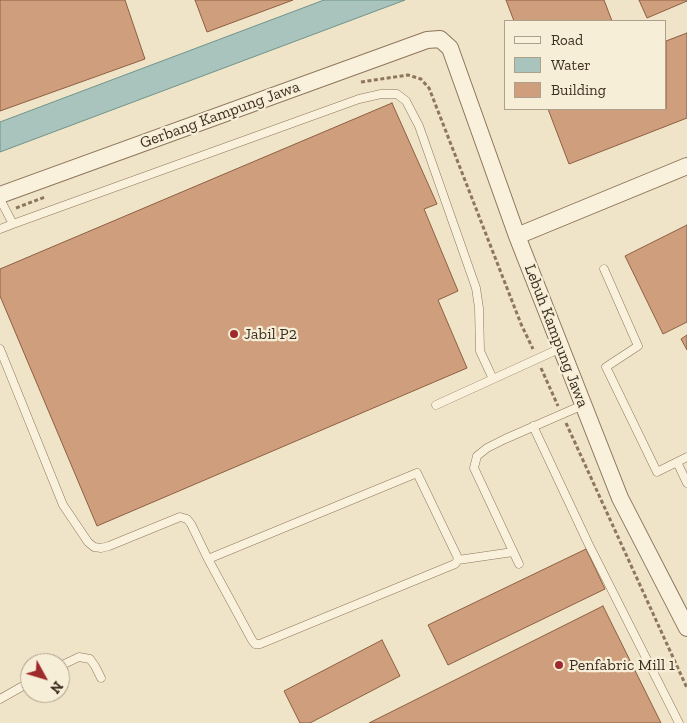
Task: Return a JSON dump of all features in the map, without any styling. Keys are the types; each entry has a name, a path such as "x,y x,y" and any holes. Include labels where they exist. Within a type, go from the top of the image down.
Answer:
{"street":[{"name":"Gerbang Kampung Jawa","path":"0,195 428,40 440,39"},
{"name":"Lebuh Kampung Jawa","path":"440,39 450,48 517,236 620,498 687,628"},
{"path":"517,236 687,166"}],"lane":[{"path":"0,229 360,98 381,94 397,94 406,101 419,126 476,288 479,308 480,351 493,379"},
{"path":"0,199 13,224"},
{"path":"604,269 638,346 606,367 657,472 687,457"},
{"path":"436,404 561,348"},
{"path":"0,349 63,505 88,542 94,547 101,548 180,517 187,519 255,644 260,644 455,564 458,560 513,552"},
{"path":"519,564 474,468 477,456 487,448 583,405"},
{"path":"533,426 588,543 679,723"},
{"path":"677,462 687,483"},
{"path":"208,559 417,473 458,560"},
{"path":"70,661 79,657 90,659 101,678"},
{"path":"0,699 20,688"}],"path":[{"path":"355,83 408,75 421,79 429,88 521,324 687,688"},
{"path":"6,212 52,195"}],"water":[{"path":"324,0 405,0 0,152 0,122"}],"building":[{"path":"0,0 125,0 145,59 0,111"},
{"path":"195,0 293,0 207,32"},
{"path":"506,0 604,0 612,20 514,20"},
{"path":"639,0 687,0 687,1 647,18"},
{"path":"687,33 687,118 569,164 548,110 667,110 667,41"},
{"name":"Jabil P2","path":"392,103 437,204 424,209 458,291 438,300 467,368 97,526 0,296 0,269"},
{"path":"687,225 687,322 663,334 625,256"},
{"path":"687,335 687,350 681,339"},
{"path":"586,549 605,589 448,665 428,625"},
{"name":"Penfabric Mill 1","path":"603,606 661,723 369,723"},
{"path":"382,640 400,676 310,723 300,723 284,691"}],"place":[{"name":"Jabil P2","path":"234,334"},
{"name":"Penfabric Mill 1","path":"559,665"}]}
